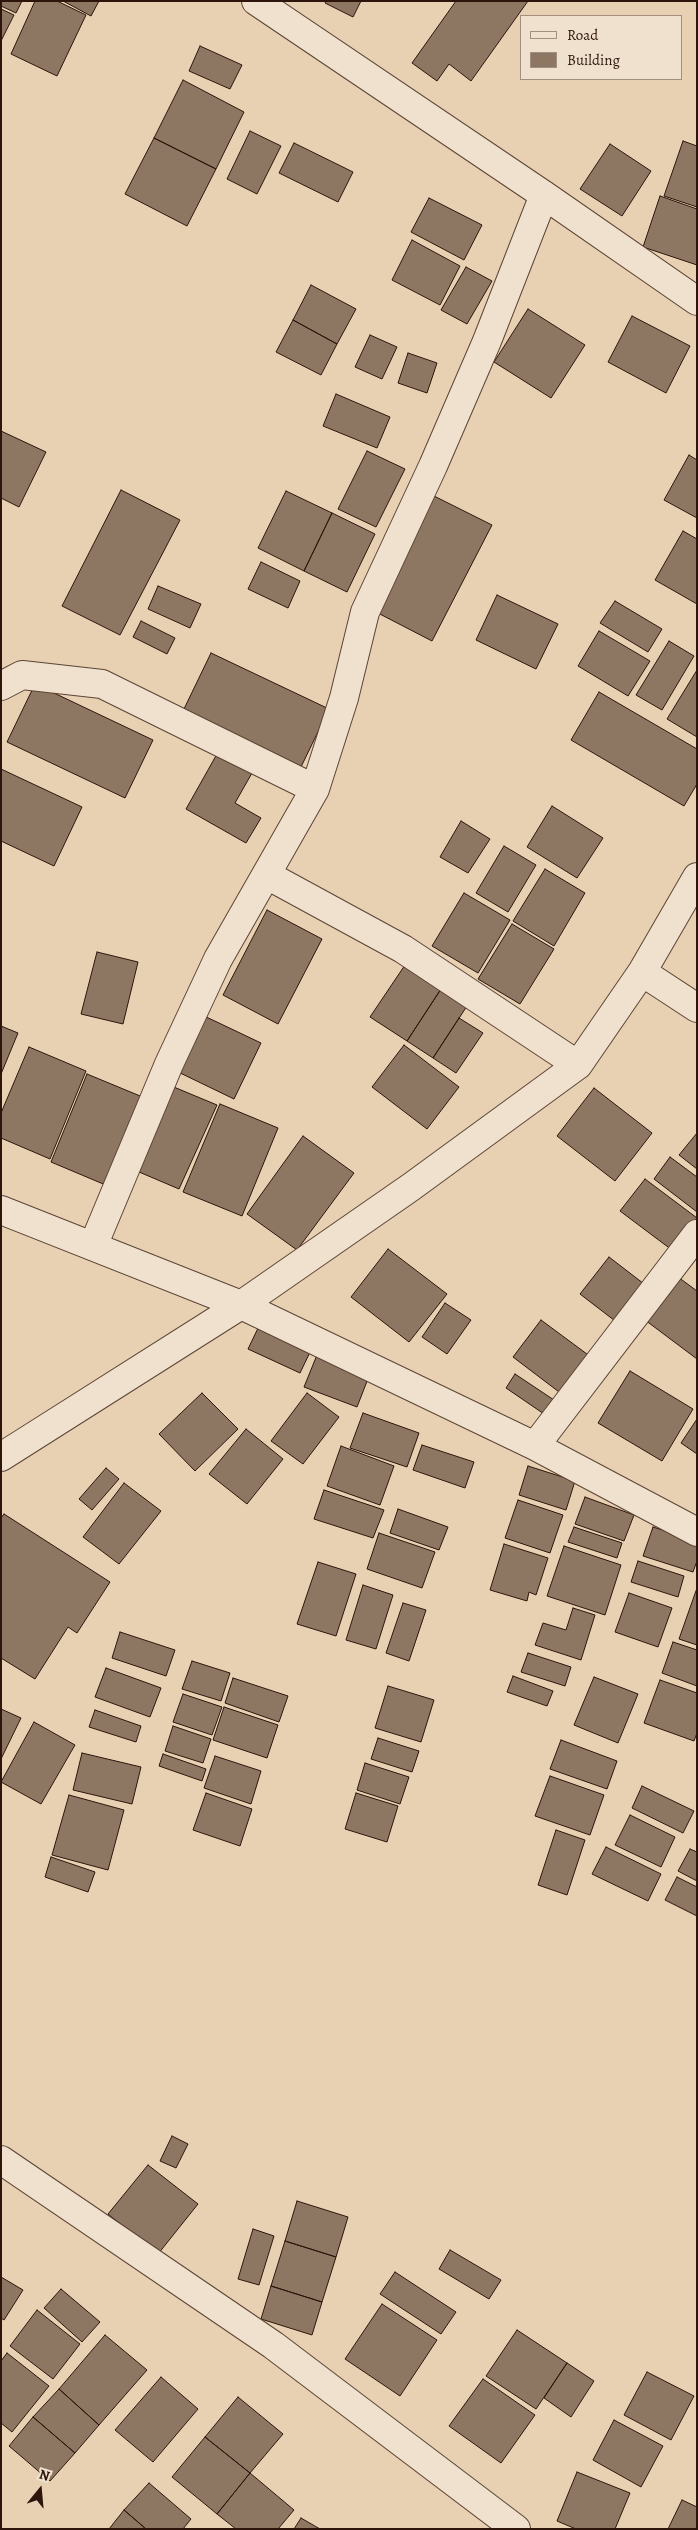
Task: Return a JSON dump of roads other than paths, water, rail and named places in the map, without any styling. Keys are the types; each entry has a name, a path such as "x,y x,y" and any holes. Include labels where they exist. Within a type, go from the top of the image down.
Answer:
{"street":[{"path":"256,1 544,195 697,301"},
{"path":"93,1246 169,1064 218,960 315,789 344,698 365,612 433,466 486,341 544,195"},
{"path":"1,686 22,675 102,684 315,789"},
{"path":"267,875 403,949 578,1065"},
{"path":"1,1457 241,1304 411,1187 578,1065 642,972 697,877"},
{"path":"642,972 697,1008"},
{"path":"1,1210 241,1304 535,1446 697,1532"},
{"path":"535,1446 697,1234"},
{"path":"1,2160 273,2345 516,2529"}]}
